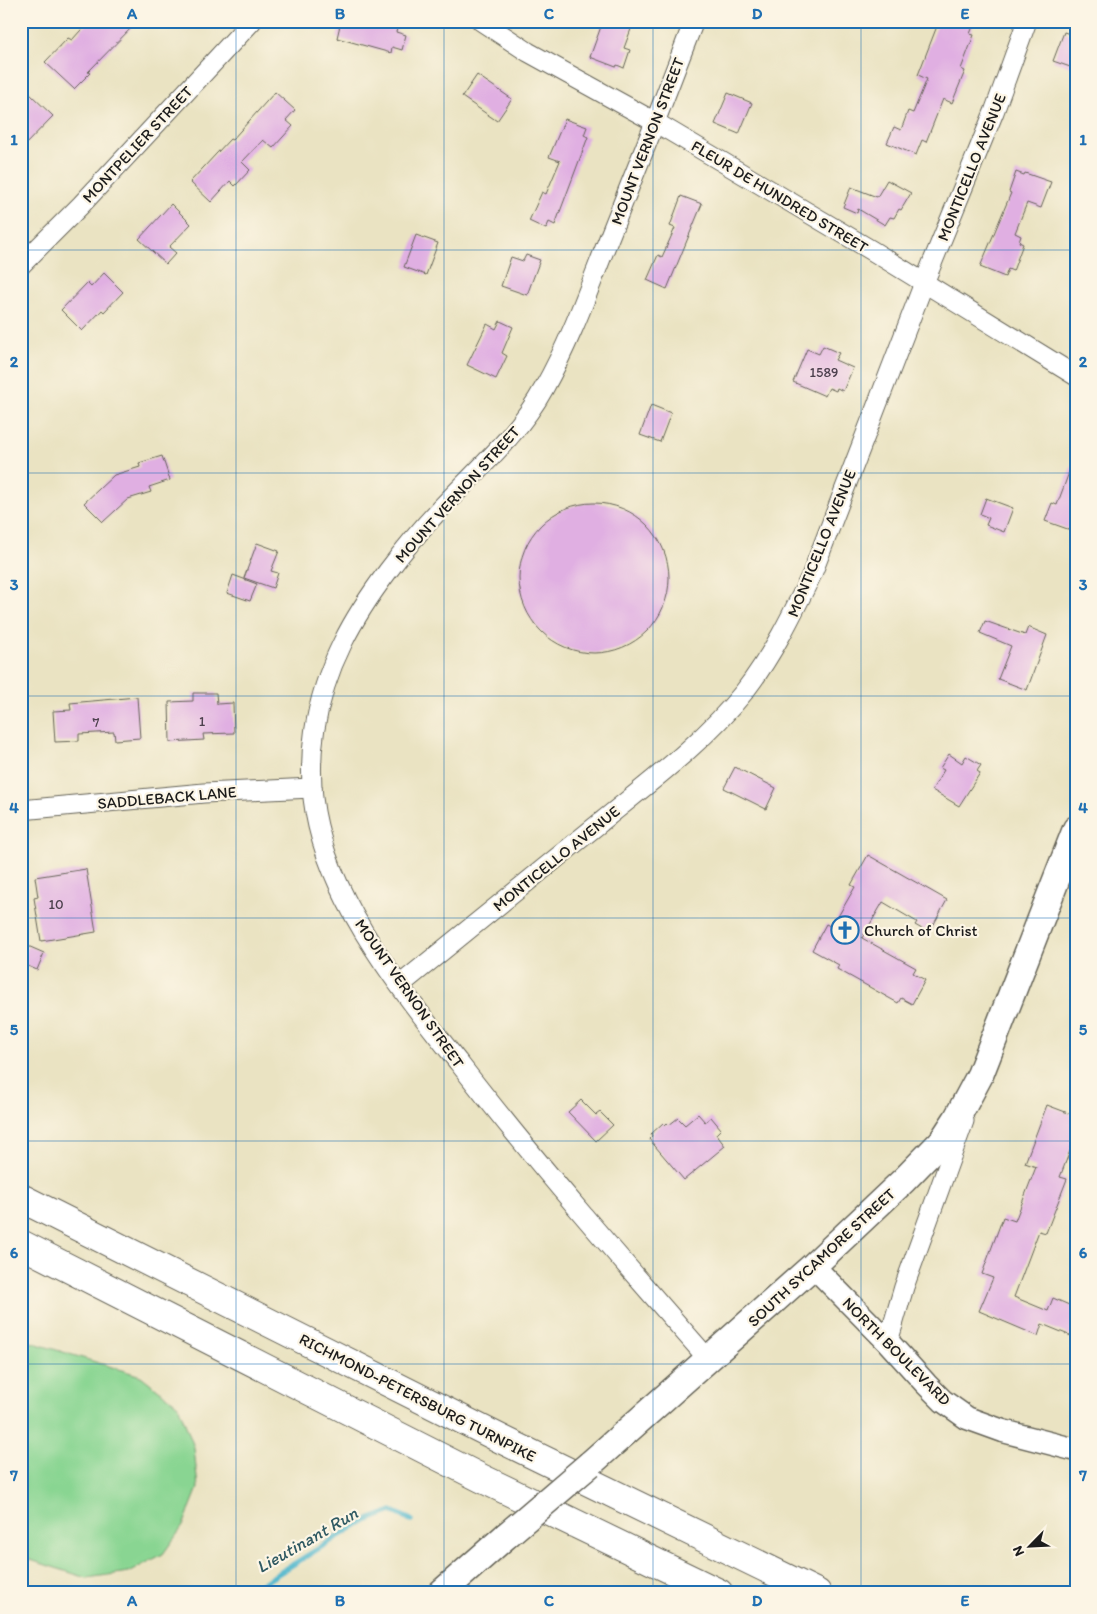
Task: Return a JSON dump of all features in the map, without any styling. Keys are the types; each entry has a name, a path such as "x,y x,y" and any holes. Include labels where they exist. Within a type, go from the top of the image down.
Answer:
{"highway":[{"name":"RICHMOND-PETERSBURG TURNPIKE","path":"21,1198 503,1440 817,1593"},
{"path":"21,1244 481,1478 718,1593"}],"main road":[{"name":"SOUTH SYCAMORE STREET","path":"441,1593 624,1436 709,1360 813,1266 904,1180 942,1141 957,1118 980,1075 1076,829"}],"street":[{"name":"MONTPELIER STREET","path":"21,265 80,205 252,21"},
{"name":"FLEUR DE HUNDRED STREET","path":"481,21 528,52 655,122 1076,376"},
{"name":"MOUNT VERNON STREET","path":"694,21 584,300 544,388 503,445 437,512 403,552 364,606 343,642 324,687 315,722 312,745 312,788 317,825 327,858 344,897 365,935 436,1034 510,1128 604,1241 709,1360"},
{"name":"MONTICELLO AVENUE","path":"400,985 655,778 709,731 744,692 770,655 790,620 812,574 924,283 994,112 1027,21"},
{"name":"SADDLEBACK LANE","path":"21,810 204,793 312,788"},
{"path":"888,1342 904,1287 980,1075"},
{"name":"NORTH BOULEVARD","path":"813,1266 943,1401 967,1418 1003,1431 1076,1450"}],"green space":[{"path":"21,1339 141,1376 178,1405 194,1447 198,1488 183,1526 163,1554 129,1572 87,1578 21,1557"}],"building":[{"path":"89,21 138,21 74,89 45,62 68,38 72,40"},
{"path":"341,21 381,21 398,26 396,32 406,35 402,50 392,47 391,53 337,38"},
{"path":"603,21 634,21 624,48 630,50 624,68 617,65 616,67 590,57"},
{"path":"939,21 975,21 970,34 974,35 961,69 965,71 952,103 943,99 926,142 922,140 916,155 887,143 894,127 901,130 908,111 913,113 927,79 918,75"},
{"path":"1064,32 1076,36 1076,69 1053,61"},
{"path":"477,75 512,99 497,121 462,97"},
{"path":"275,92 295,110 286,120 293,126 273,148 263,140 242,162 250,170 235,186 230,181 211,202 190,182 230,139 232,140"},
{"path":"728,93 752,103 739,134 715,124"},
{"path":"30,94 53,116 21,149 21,104"},
{"path":"565,119 587,127 584,135 588,137 555,225 549,222 546,229 529,221 542,192 546,194 560,161 549,157"},
{"path":"1016,172 1024,175 1025,173 1051,182 1041,208 1027,203 1015,233 1021,236 1019,242 1023,244 1013,271 1008,269 1005,277 980,267 1011,193 1009,192"},
{"path":"887,180 911,193 901,210 899,209 894,218 890,217 885,225 858,209 857,213 843,207 851,187 877,197"},
{"path":"681,196 702,204 667,289 647,280 658,255 662,257 675,228 670,226"},
{"path":"171,204 191,224 169,247 176,253 166,264 139,239"},
{"path":"416,235 438,243 426,275 404,267"},
{"path":"526,255 540,260 527,295 501,286 511,257 523,261"},
{"path":"104,273 123,292 82,331 61,310 87,283 91,287"},
{"path":"500,321 513,327 502,353 507,356 496,379 467,365 487,324 496,329"},
{"path":"823,346 839,353 835,360 853,368 843,391 837,388 836,391 829,388 825,396 793,382 807,349 819,354"},
{"path":"651,405 671,413 660,442 640,435"},
{"path":"162,456 170,480 149,487 151,492 128,499 103,522 84,503 114,475 140,467 139,463"},
{"path":"1074,459 1076,459 1076,532 1045,521 1052,503 1057,505"},
{"path":"986,498 1013,508 1004,532 986,525 989,518 980,514"},
{"path":"594,503 623,509 647,525 663,549 669,578 663,607 647,631 623,647 594,653 565,647 541,631 525,607 519,578 525,549 541,525 565,509"},
{"path":"257,543 279,551 271,571 278,573 273,588 244,578"},
{"path":"233,575 257,584 250,601 227,593"},
{"path":"985,621 1025,635 1028,627 1047,635 1027,690 998,679 1011,646 980,633"},
{"path":"193,693 216,693 217,704 233,703 234,733 203,734 204,740 170,742 169,702 193,701"},
{"path":"137,697 140,738 115,740 114,732 79,734 79,741 55,742 53,711 71,710 70,703"},
{"path":"949,754 962,763 966,756 981,765 977,771 980,773 959,806 932,790 944,770 940,768"},
{"path":"735,767 776,788 766,809 724,788"},
{"name":"Church of Christ","path":"868,855 947,900 929,933 915,925 917,922 883,902 862,938 916,968 913,973 925,980 912,1004 901,998 898,1003 837,969 839,965 812,950 826,924 832,927 855,887 851,885"},
{"path":"86,869 96,932 41,941 34,898 38,897 35,877"},
{"path":"28,946 44,953 37,970 21,963"},
{"path":"581,1100 596,1115 600,1112 613,1125 596,1141 568,1112"},
{"path":"1047,1105 1076,1116 1076,1135 1060,1177 1067,1179 1046,1233 1039,1231 1014,1297 1048,1311 1053,1298 1076,1308 1076,1338 1042,1324 1038,1336 979,1311 993,1278 982,1274 1003,1217 1015,1221 1036,1167 1025,1163"},
{"path":"698,1114 705,1122 711,1117 721,1129 716,1134 725,1146 684,1180 649,1139 652,1136 651,1134 663,1123 669,1125 678,1118 685,1125"}],"waterway":[{"name":"Lieutinant Run","path":"247,1593 358,1524 392,1511 411,1520"}],"place":[{"name":"Church of Christ","path":"845,930"}]}
